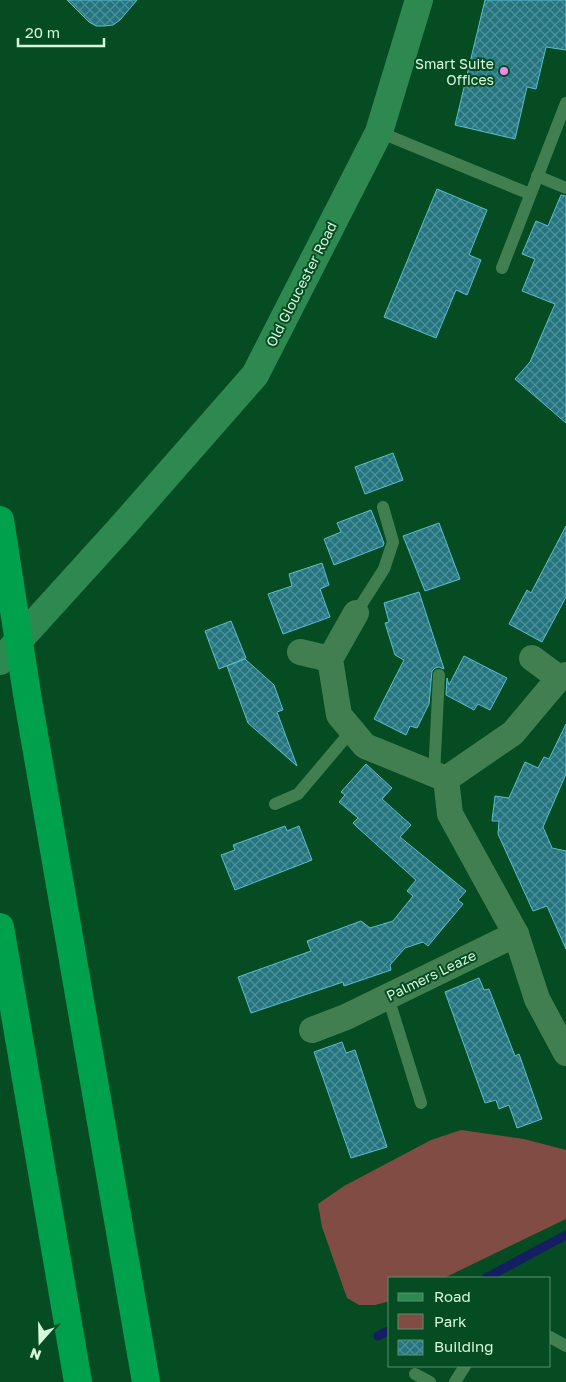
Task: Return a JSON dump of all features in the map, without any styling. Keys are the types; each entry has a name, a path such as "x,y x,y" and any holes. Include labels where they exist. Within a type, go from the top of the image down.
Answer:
{"highway":[{"path":"0,520 27,694 146,1382"},
{"path":"0,927 78,1382"}],"main road":[{"name":"Old Gloucester Road","path":"0,661 119,530 255,375 378,132 419,0"}],"street":[{"path":"356,613 330,659 339,715 365,746 440,777"},
{"path":"300,652 330,659"},
{"path":"440,777 513,734 564,671 532,658"},
{"path":"440,777 450,814 516,934 536,999 566,1053"},
{"name":"Palmers Leaze","path":"312,1030 346,1017 516,934"}],"lane":[{"path":"502,268 566,103"},
{"path":"378,132 530,194"},
{"path":"537,176 566,188"},
{"path":"356,613 384,569 393,542 383,507"},
{"path":"439,675 440,777"},
{"path":"275,804 298,794 352,730"},
{"path":"388,996 421,1103"},
{"path":"551,1338 566,1346"},
{"path":"455,1382 464,1367"},
{"path":"415,1374 430,1382"}],"green space":[{"path":"461,1130 524,1139 566,1150 566,1219 446,1277 388,1277 388,1302 375,1305 359,1305 347,1298 322,1227 318,1204 344,1186 431,1140"}],"building":[{"path":"67,0 137,0 120,20 113,25 96,26 89,22"},
{"name":"Smart Suite Offices","path":"485,0 566,0 566,50 546,47 536,89 527,87 515,139 455,125"},
{"path":"437,189 487,210 469,255 481,260 467,295 456,290 436,338 384,317"},
{"path":"561,195 566,196 566,423 515,379 530,362 555,304 522,291 535,259 522,254 536,221 548,226"},
{"path":"393,453 403,480 365,494 355,467"},
{"path":"371,510 384,543 383,546 334,565 324,539 341,532 337,523"},
{"path":"439,523 460,579 425,591 403,536"},
{"path":"566,526 566,597 542,642 509,624 527,590 531,593"},
{"path":"322,563 329,585 320,589 330,617 283,634 268,594 292,586 289,574"},
{"path":"419,592 444,669 439,667 432,671 429,704 417,728 410,726 406,735 374,719 404,660 395,655 385,623 389,622 384,603"},
{"path":"231,621 246,658 219,669 205,631"},
{"path":"464,656 507,678 490,710 478,704 474,710 446,695 447,678 449,685"},
{"path":"245,659 274,685 283,710 277,712 297,766 248,723 227,666"},
{"path":"566,724 566,774 543,827 552,848 566,851 566,949 547,906 533,911 498,834 499,821 492,821 495,796 509,798 525,762 538,768 544,757 549,759"},
{"path":"366,764 392,788 382,799 411,825 400,837 466,891 458,900 463,904 428,946 423,942 405,948 390,965 391,970 344,986 343,982 251,1013 238,977 311,951 307,941 361,921 370,928 393,921 413,896 407,891 416,880 353,823 358,818 339,802 345,795 341,792"},
{"path":"285,826 287,831 299,826 312,860 235,890 221,855 235,850 233,845"},
{"path":"479,978 484,990 489,989 515,1056 519,1054 542,1119 517,1128 509,1105 499,1109 496,1100 485,1103 445,992"},
{"path":"342,1042 346,1053 355,1050 387,1147 351,1158 314,1052"}],"waterway":[{"path":"488,1277 566,1235"},
{"path":"378,1336 388,1331"}],"place":[{"name":"Smart Suite Offices","path":"504,71"}]}
